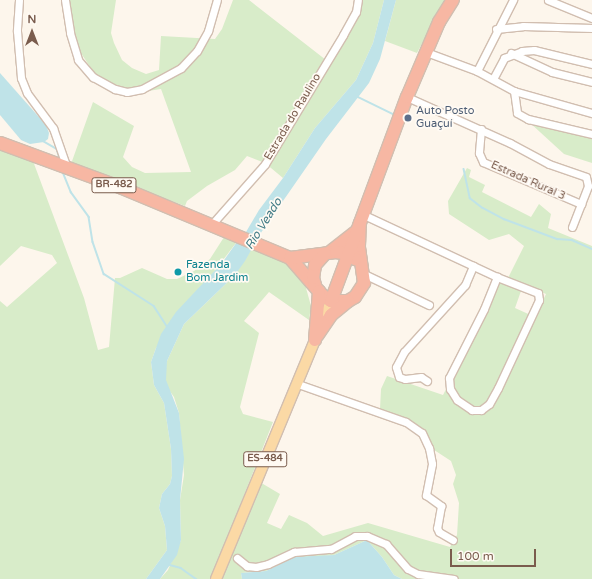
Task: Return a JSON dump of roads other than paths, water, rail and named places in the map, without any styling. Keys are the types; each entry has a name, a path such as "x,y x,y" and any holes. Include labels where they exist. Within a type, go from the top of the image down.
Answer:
{"highway":[{"path":"316,338 331,315 361,291 364,273 359,246 360,223 407,97 439,22 453,0"},
{"name":"BR-482","path":"0,143 212,224 290,258 330,301"},
{"path":"316,338 318,289 314,270 317,261 360,223"},
{"name":"ES-484","path":"330,301 360,223"},
{"path":"290,258 327,253 349,254 364,273"},
{"path":"330,301 348,301"}],"main road":[{"name":"ES-484","path":"216,579 298,384 330,301"}],"street":[{"path":"19,0 17,31 21,78 31,99 53,128 67,168"},
{"path":"65,0 70,33 78,60 93,77 114,89 127,92 149,86 181,68 197,51 208,31 217,0"},
{"name":"Estrada do Raulino","path":"212,224 265,164 343,35 356,12 358,0"},
{"path":"476,71 496,29 513,0"},
{"path":"548,0 592,18"},
{"path":"496,29 523,26 592,28"},
{"path":"493,79 504,58 511,53 534,50 592,64"},
{"path":"426,52 476,71 514,91 592,113"},
{"path":"511,53 552,72 592,82"},
{"path":"514,91 517,113 528,119 592,134"},
{"path":"407,97 481,129 549,164 586,177 588,186 572,227"},
{"path":"577,110 592,106"},
{"name":"Estrada Rural 3","path":"481,129 479,153 483,162 581,204"},
{"path":"360,223 473,266 538,293 539,300 489,404 481,410 472,410 458,400 450,389 449,378 484,309 497,277"},
{"path":"427,381 420,377 404,379 399,377 396,367 404,352 465,285 473,266"},
{"path":"364,273 429,305"},
{"path":"298,384 406,422 422,433 429,448 432,464 426,494 441,506 437,528 439,532 453,540"},
{"path":"237,558 247,566 256,567 268,564 294,552 331,550 356,536 367,536 386,544 408,569 418,574 454,579"}],"water":[{"name":"Rio Veado","path":"384,0 396,0 380,59 369,83 326,139 258,237 246,232 259,210 283,178 315,128 356,80 373,43"},
{"path":"0,73 46,125 49,133 48,139 44,142 30,144 21,140 0,115"},
{"path":"239,239 254,245 245,261 235,275 184,324 167,361 166,380 179,413 184,459 180,500 181,540 177,555 160,579 146,579 167,550 165,526 159,508 162,494 170,484 172,476 171,449 164,403 154,385 151,362 161,334 176,312 222,263"},
{"path":"367,540 382,557 394,575 402,579 242,579 241,573 266,571 294,557 334,555"}],"waterway":[{"path":"358,97 395,115"},
{"path":"43,141 57,149 60,159"},
{"path":"464,169 470,198 483,208 504,219 557,239 572,240 592,249"},
{"path":"63,172 71,192 89,217 93,242 104,274 154,306 167,326"},
{"path":"170,565 181,568 196,579"}],"place":[{"name":"Auto Posto Guaçuí","path":"408,118"},
{"name":"Fazenda Bom Jardim","path":"178,272"}]}
